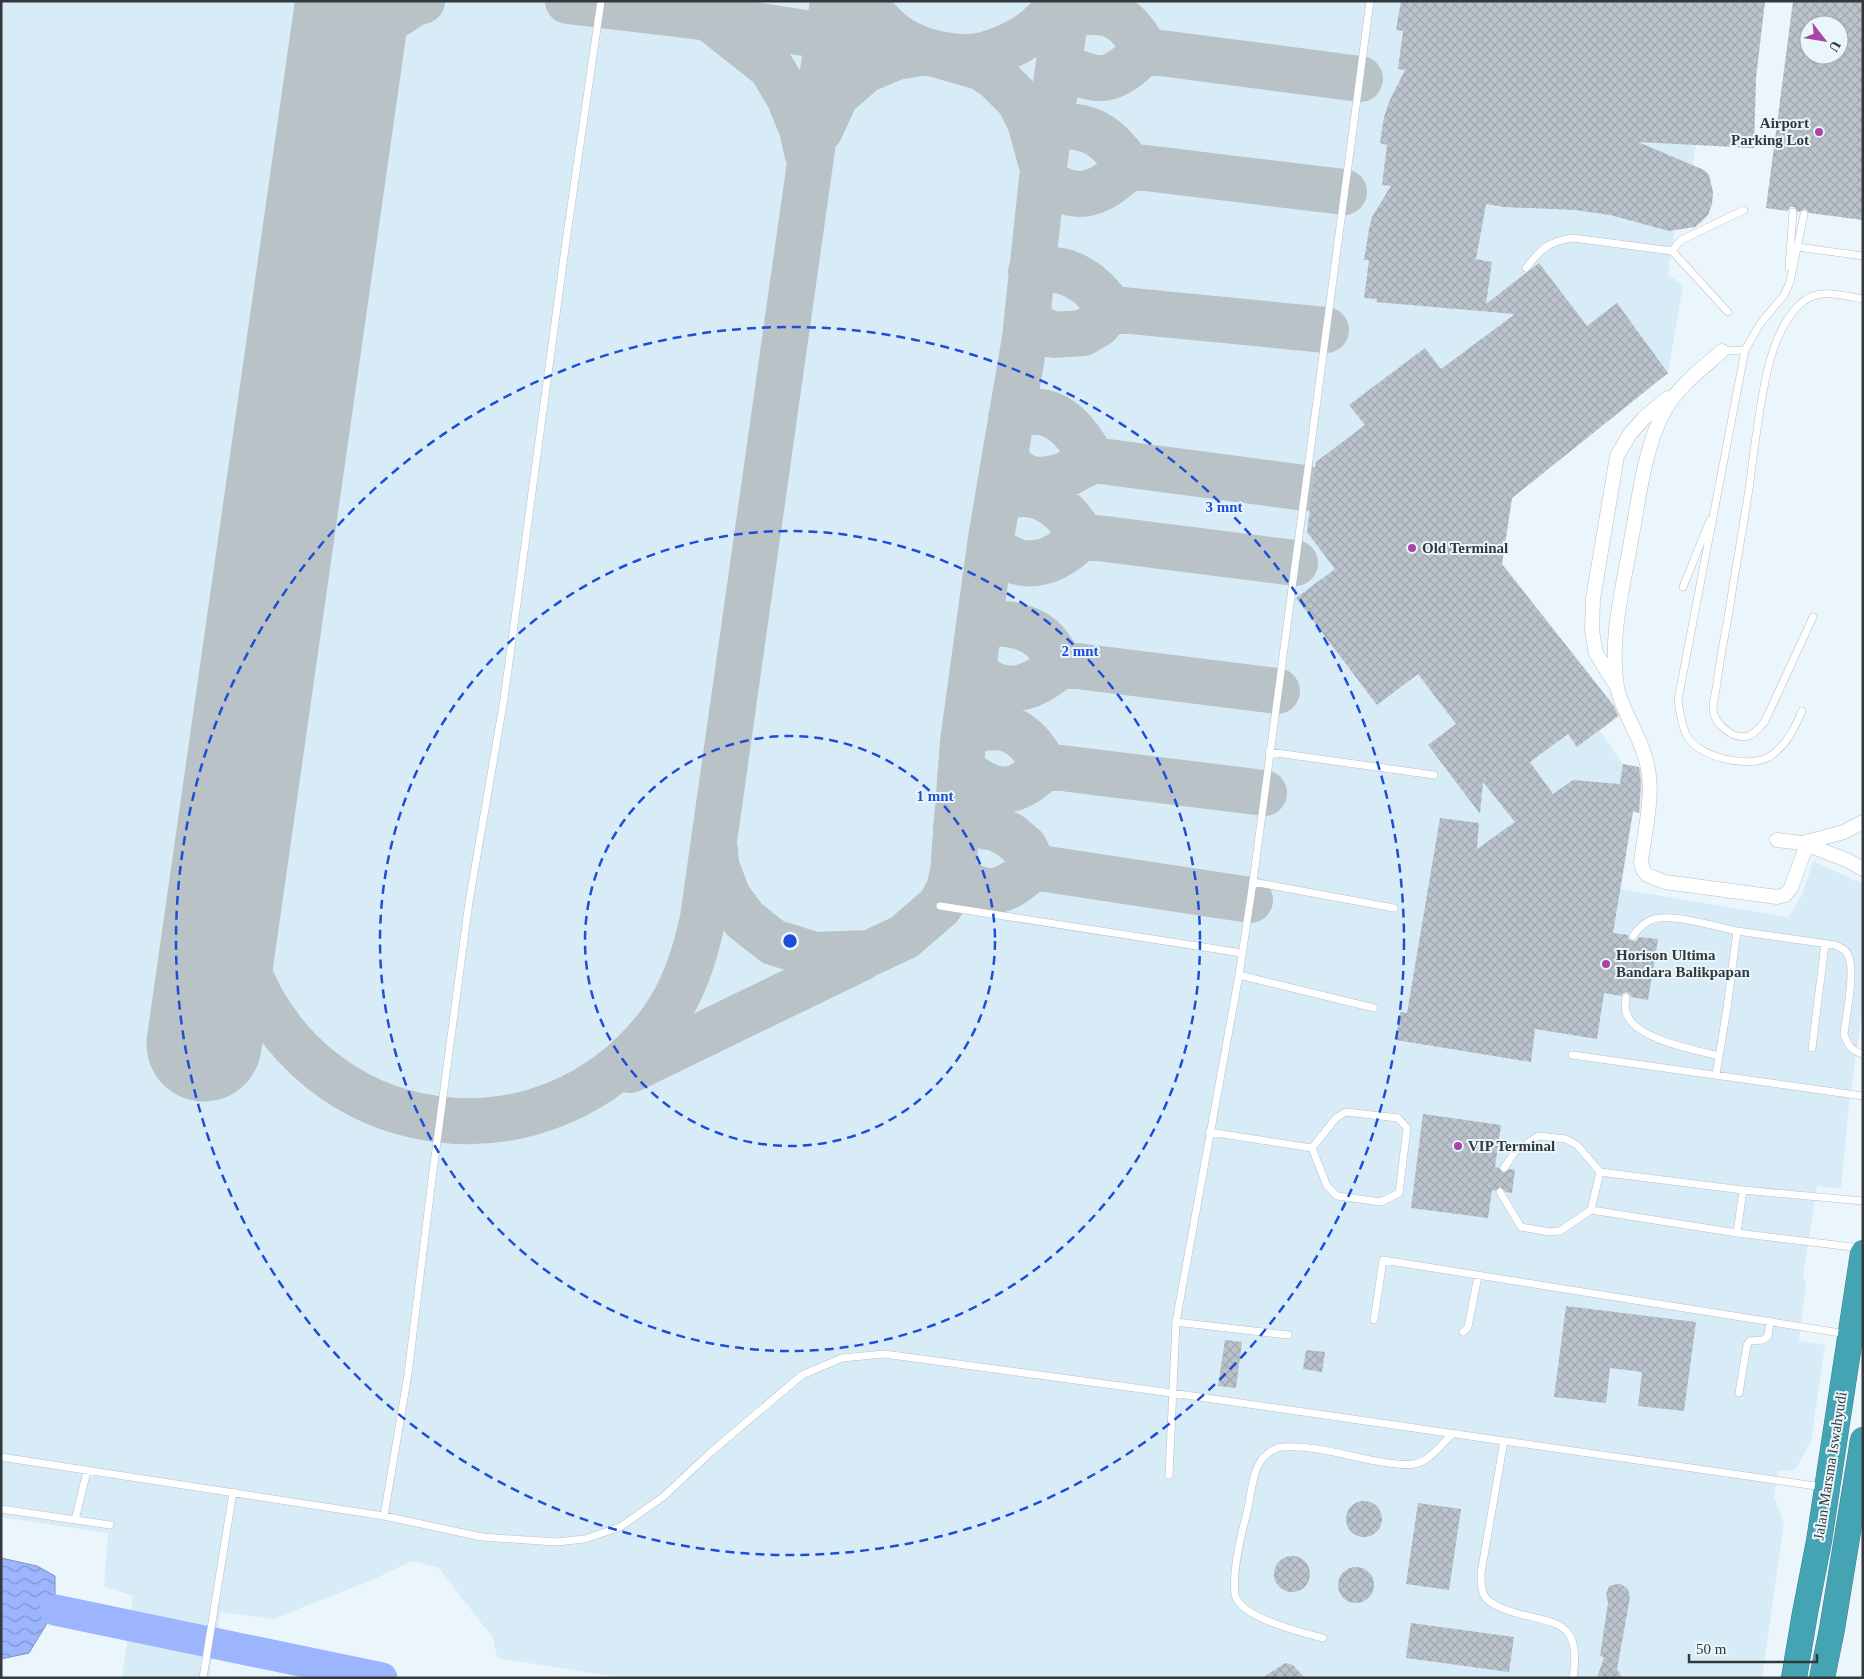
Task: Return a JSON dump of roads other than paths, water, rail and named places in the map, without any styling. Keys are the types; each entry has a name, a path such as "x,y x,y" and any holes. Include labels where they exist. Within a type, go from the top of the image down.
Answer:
{"highway":[{"name":"Jalan Marsma Iswahyudi","path":"1794,1678 1804,1613 1819,1541 1863,1254"},
{"name":"Jalan Marsma Iswahyudi","path":"1822,1678 1832,1629 1863,1440"},
{"path":"1832,1629 1838,1678"}],"street":[{"path":"1722,351 1644,418 1630,434 1617,456 1593,599 1592,631 1596,653 1618,689 1645,755 1649,770 1650,788 1641,862 1643,870 1647,875 1665,882 1776,896 1785,895 1791,888 1806,843"},
{"path":"1618,689 1614,658 1616,628 1641,485 1653,438 1664,411 1675,392"},
{"path":"1806,843 1844,832 1863,822"},
{"path":"1777,840 1806,843 1863,869"}],"lane":[{"path":"384,1516 408,1374 469,902 504,699 563,263 601,1"},
{"path":"1169,1475 1176,1322 1239,975 1253,882 1370,1"},
{"path":"1672,251 1681,240 1744,210"},
{"path":"1790,282 1793,212"},
{"path":"1802,711 1794,730 1782,746 1768,757 1736,761 1717,758 1702,750 1687,736 1678,700 1745,350 1760,324 1784,295 1790,282 1804,214"},
{"path":"1526,268 1547,245 1573,238 1672,251 1728,312"},
{"path":"1797,247 1863,256"},
{"path":"1813,617 1765,721 1758,730 1749,736 1739,736 1727,732 1718,722 1713,710 1766,376 1776,344 1786,322 1806,299 1816,294 1831,293 1863,299"},
{"path":"1722,351 1745,350"},
{"path":"1683,587 1716,506"},
{"path":"1270,752 1434,775"},
{"path":"1253,882 1394,908"},
{"path":"940,906 1242,953"},
{"path":"1633,936 1640,926 1651,920 1673,918 1737,931 1835,945 1844,949 1850,958 1851,973 1844,1034 1847,1043 1853,1051 1863,1054"},
{"path":"1716,1075 1737,931"},
{"path":"1812,1048 1825,944"},
{"path":"1239,975 1374,1008"},
{"path":"1626,997 1625,1011 1630,1020 1643,1032 1663,1041 1719,1056"},
{"path":"1572,1055 1863,1096"},
{"path":"1346,1112 1398,1118 1407,1128 1399,1193 1381,1202 1337,1196 1327,1186 1312,1148 1336,1118 1346,1112"},
{"path":"1209,1132 1312,1148"},
{"path":"1504,1168 1515,1152 1538,1136 1566,1138 1577,1145 1600,1172 1743,1190 1863,1202"},
{"path":"1500,1192 1521,1226 1550,1232 1560,1231 1591,1210 1600,1172"},
{"path":"1737,1233 1743,1190"},
{"path":"1591,1210 1737,1233 1863,1248"},
{"path":"1374,1320 1383,1260 1850,1334"},
{"path":"1463,1332 1468,1327 1478,1276"},
{"path":"1739,1393 1747,1345 1750,1341 1763,1340 1768,1336 1770,1321"},
{"path":"1176,1322 1288,1335"},
{"path":"1,1457 384,1516 482,1537 556,1542 584,1539 620,1527 663,1497 711,1452 802,1375 842,1358 884,1354 1172,1393 1827,1487"},
{"path":"1323,1638 1289,1629 1264,1618 1244,1608 1236,1598 1234,1585 1244,1525 1256,1473 1262,1459 1270,1452 1281,1447 1308,1448 1394,1464 1415,1464 1425,1460 1452,1434"},
{"path":"1504,1441 1481,1573 1483,1593 1494,1605 1522,1616 1553,1622 1566,1630 1574,1642 1575,1664 1573,1678"},
{"path":"75,1520 88,1471"},
{"path":"203,1678 233,1492"},
{"path":"1,1509 110,1525"}],"water":[{"path":"1,1558 37,1566 55,1576 55,1610 29,1653 1,1659"}],"waterway":[{"path":"55,1610 382,1678"}],"place":[{"name":"Airport Parking Lot","path":"1819,132"},
{"name":"Old Terminal","path":"1412,548"},
{"name":"Horison Ultima Bandara Balikpapan","path":"1606,964"},
{"name":"VIP Terminal","path":"1458,1146"}]}
